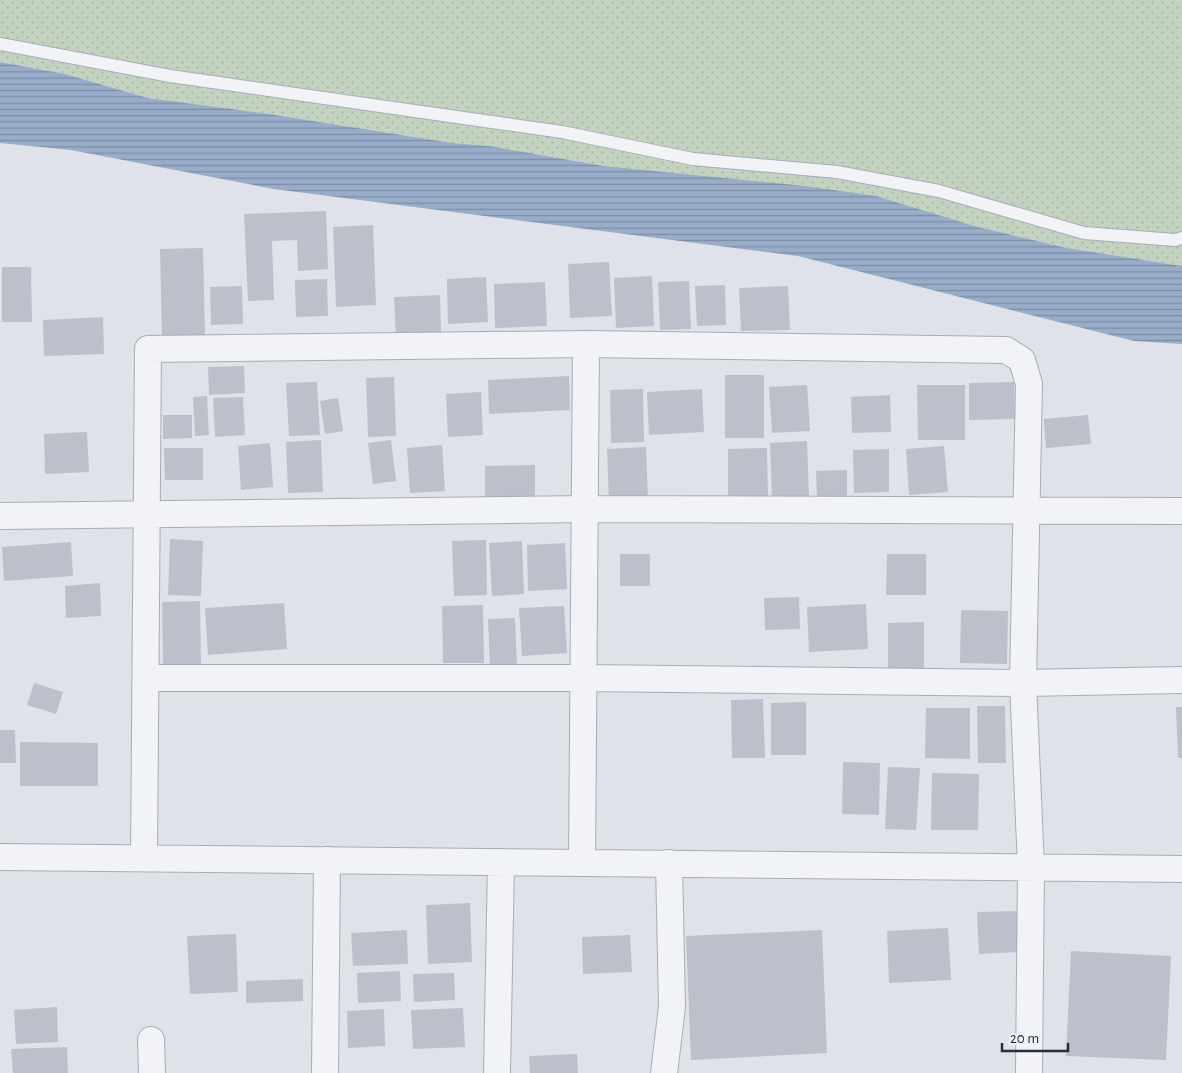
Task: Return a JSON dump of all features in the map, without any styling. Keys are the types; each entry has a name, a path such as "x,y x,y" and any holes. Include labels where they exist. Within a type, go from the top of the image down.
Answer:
{"street":[{"path":"582,863 586,344"},
{"path":"144,858 148,349 586,344 1006,350 1022,360 1029,384 1028,510 1023,684 1031,867 1029,1073"},
{"path":"0,516 586,509 1182,511"},
{"path":"146,678 584,678 1023,684 1182,680"},
{"path":"0,857 1182,869"},
{"path":"325,1073 327,860"},
{"path":"497,1073 500,862"},
{"path":"664,1073 672,1007 669,863"},
{"path":"151,1040 152,1073"}],"lane":[{"path":"0,44 170,76 562,132 693,159 838,172 939,191 1084,233 1175,240 1182,238"}],"green space":[{"path":"0,0 1182,0 1182,266 1067,248 974,226 490,146 452,143 269,114 148,98 65,74 0,62"}],"water":[{"path":"0,62 65,74 148,98 269,114 452,143 490,146 603,166 805,186 876,196 974,226 1067,248 1182,266 1182,344 1134,341 798,256 274,189 71,150 0,143"}],"building":[{"path":"326,211 328,269 298,271 297,240 272,241 274,300 248,301 244,214"},
{"path":"373,225 376,305 336,307 333,227"},
{"path":"203,248 205,336 162,337 160,249"},
{"path":"609,262 612,316 570,318 568,264"},
{"path":"2,267 31,267 32,322 2,322"},
{"path":"652,276 654,326 616,328 614,278"},
{"path":"486,277 488,322 448,324 447,279"},
{"path":"327,279 328,316 296,317 295,280"},
{"path":"689,281 691,329 660,330 658,282"},
{"path":"545,282 547,326 495,328 494,284"},
{"path":"725,285 726,325 697,326 695,286"},
{"path":"242,286 243,324 211,325 210,287"},
{"path":"788,286 790,330 741,331 739,288"},
{"path":"440,295 441,334 396,336 394,297"},
{"path":"103,317 104,354 44,356 43,320"},
{"path":"244,366 245,393 209,395 208,367"},
{"path":"725,375 764,375 764,438 725,438"},
{"path":"569,376 570,410 489,414 488,380"},
{"path":"394,377 396,436 368,437 366,378"},
{"path":"317,382 320,435 289,436 286,383"},
{"path":"1014,382 1015,419 969,420 969,383"},
{"path":"807,385 810,431 772,433 769,387"},
{"path":"917,385 965,385 965,440 918,440"},
{"path":"643,389 644,442 611,443 610,390"},
{"path":"702,389 704,432 649,435 647,392"},
{"path":"481,392 483,435 448,437 446,394"},
{"path":"890,395 891,432 852,433 851,397"},
{"path":"207,396 209,435 195,436 193,397"},
{"path":"243,397 245,435 215,437 213,398"},
{"path":"338,398 343,431 325,434 320,401"},
{"path":"163,415 192,415 192,438 163,439"},
{"path":"1088,415 1091,444 1046,448 1044,419"},
{"path":"87,432 89,472 45,474 44,434"},
{"path":"321,440 323,492 288,493 286,442"},
{"path":"391,440 396,481 373,484 368,443"},
{"path":"807,441 809,496 772,498 770,443"},
{"path":"270,443 273,487 241,490 238,446"},
{"path":"442,445 445,491 410,493 407,448"},
{"path":"944,446 948,492 909,495 906,449"},
{"path":"646,447 648,499 609,500 607,449"},
{"path":"164,448 203,448 203,480 165,480"},
{"path":"767,448 768,496 728,496 728,449"},
{"path":"889,449 889,492 854,493 853,450"},
{"path":"535,465 535,503 485,504 485,466"},
{"path":"847,470 847,499 817,500 816,471"},
{"path":"170,539 203,541 201,596 168,595"},
{"path":"486,540 487,595 454,596 452,541"},
{"path":"522,541 524,594 492,596 489,543"},
{"path":"71,542 73,576 4,581 2,547"},
{"path":"565,543 567,589 528,591 527,545"},
{"path":"620,554 650,554 650,586 620,586"},
{"path":"887,554 926,554 926,595 886,595"},
{"path":"100,583 101,616 66,618 65,586"},
{"path":"799,597 800,629 765,630 764,598"},
{"path":"200,601 201,664 163,665 162,602"},
{"path":"284,603 287,649 208,655 205,608"},
{"path":"866,604 868,649 809,652 807,607"},
{"path":"483,605 484,663 443,663 442,606"},
{"path":"564,606 567,653 522,656 519,608"},
{"path":"961,610 1008,611 1007,664 960,663"},
{"path":"515,618 517,667 490,668 488,619"},
{"path":"924,622 924,668 888,668 888,623"},
{"path":"34,683 63,692 56,714 27,705"},
{"path":"763,699 765,758 732,758 731,700"},
{"path":"806,702 806,755 771,755 771,703"},
{"path":"977,706 1005,706 1006,763 978,763"},
{"path":"1176,707 1182,707 1182,758 1178,758"},
{"path":"926,708 970,708 970,759 925,758"},
{"path":"0,730 15,730 16,763 0,763"},
{"path":"20,742 98,743 98,786 20,786"},
{"path":"843,762 880,763 879,815 842,814"},
{"path":"888,767 920,768 916,830 885,829"},
{"path":"932,773 979,774 978,830 931,830"},
{"path":"470,903 472,962 428,964 426,905"},
{"path":"1018,911 1020,952 979,954 977,912"},
{"path":"948,928 951,980 889,983 887,931"},
{"path":"407,930 408,964 353,966 351,933"},
{"path":"822,930 827,1053 691,1060 686,936"},
{"path":"236,934 238,992 190,994 187,936"},
{"path":"630,935 632,972 583,974 582,937"},
{"path":"1071,951 1171,956 1166,1060 1066,1056"},
{"path":"400,971 401,1001 358,1003 357,973"},
{"path":"454,973 455,1000 414,1002 413,974"},
{"path":"303,979 303,1001 246,1003 246,981"},
{"path":"57,1007 58,1042 16,1044 14,1010"},
{"path":"463,1008 465,1047 413,1049 411,1010"},
{"path":"384,1009 385,1046 348,1048 347,1011"},
{"path":"67,1047 68,1073 13,1073 11,1049"},
{"path":"577,1054 578,1073 530,1073 529,1056"}]}
